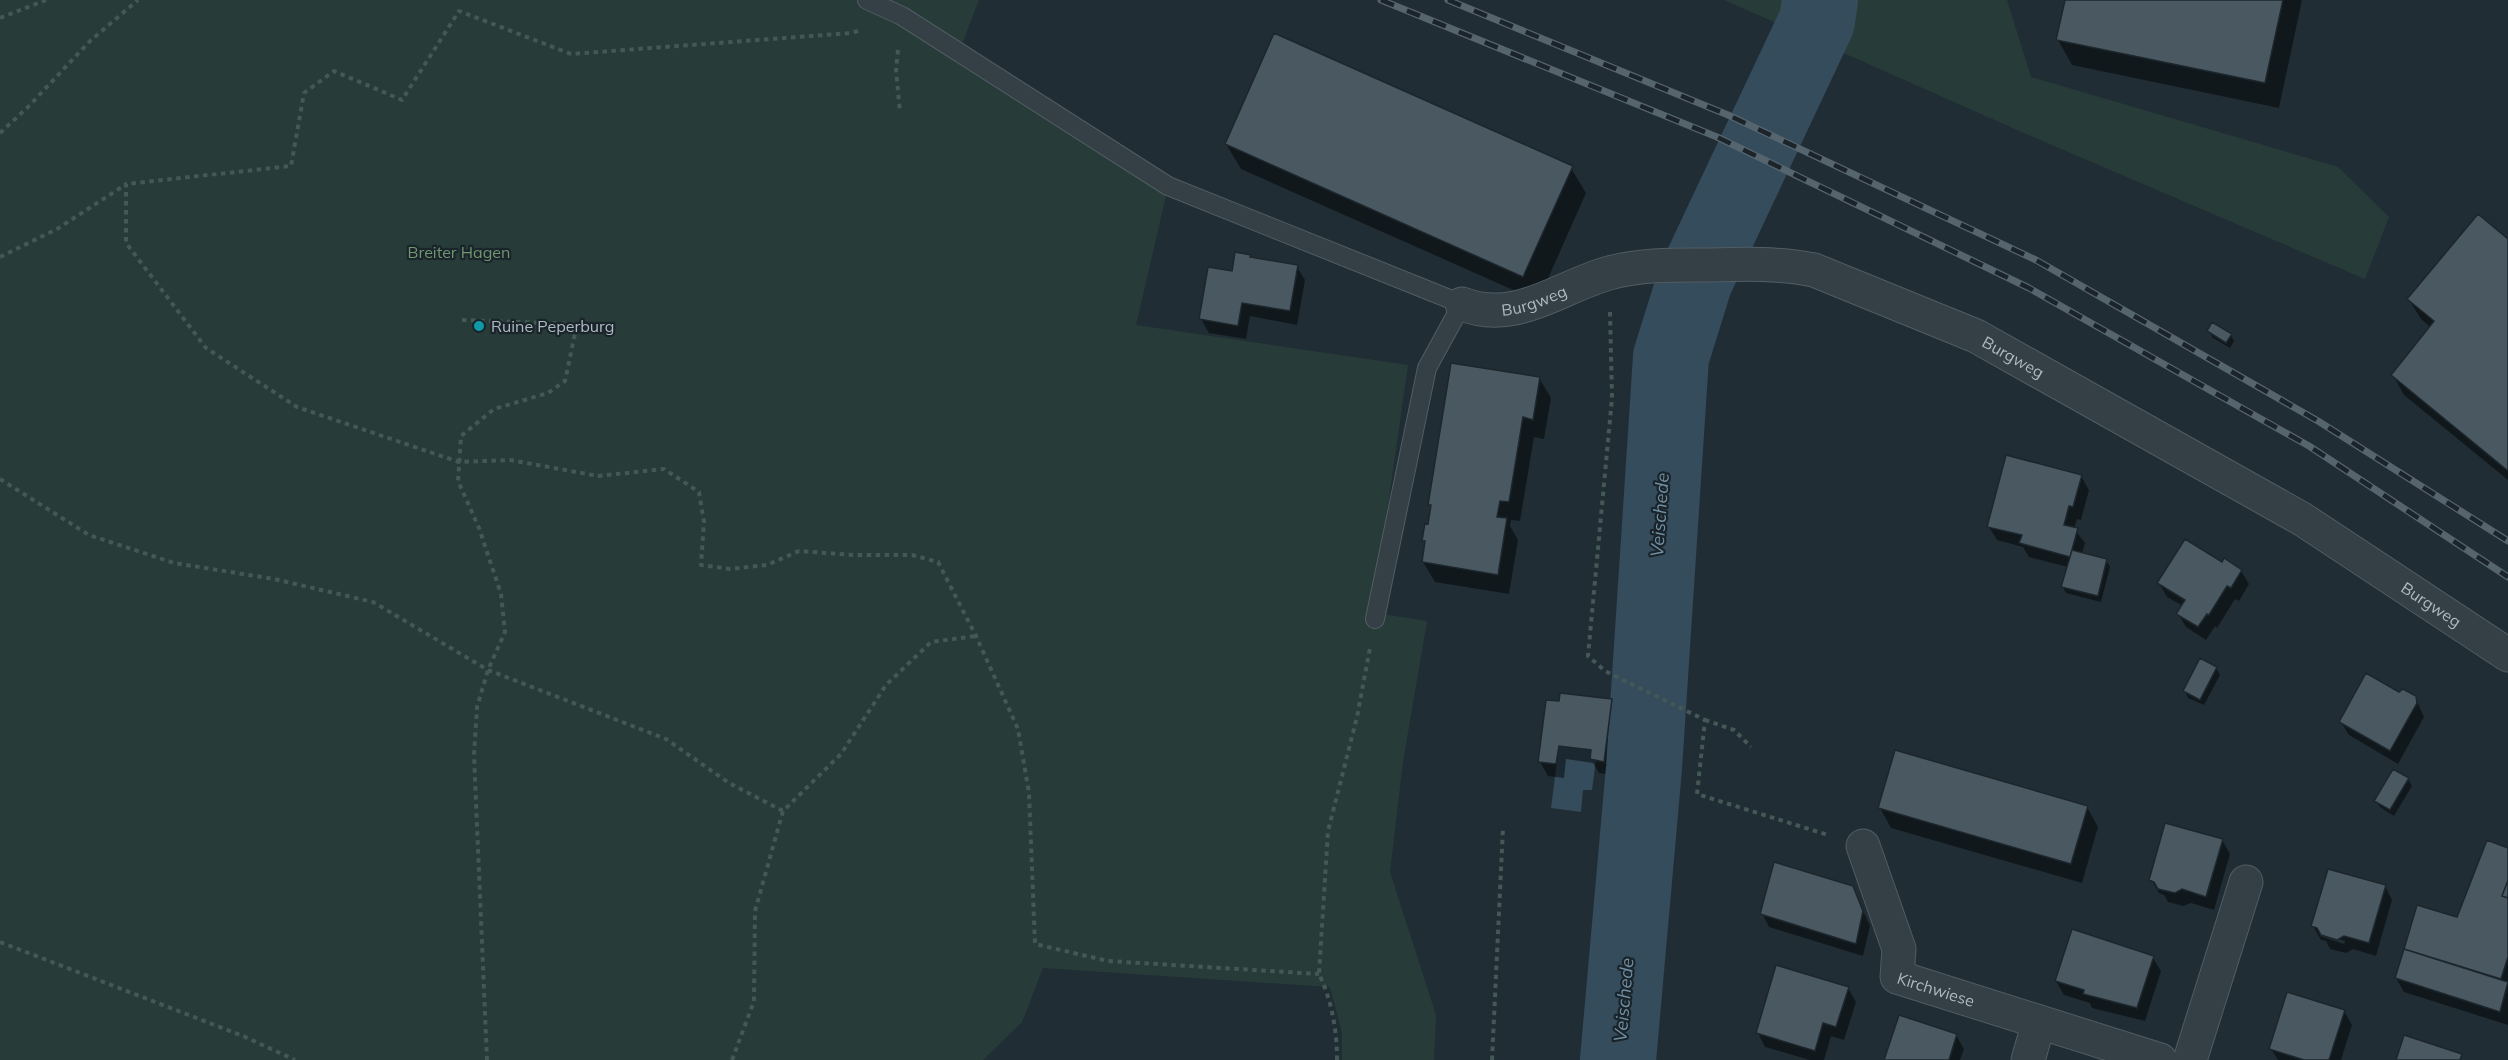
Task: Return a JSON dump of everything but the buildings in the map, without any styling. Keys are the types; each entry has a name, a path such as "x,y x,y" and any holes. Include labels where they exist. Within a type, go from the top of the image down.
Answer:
{"street":[{"name":"Burgweg","path":"1462,304 1479,311 1504,311 1526,306 1556,292 1610,273 1655,265 1758,264 1787,265 1814,270 1976,336 2302,519 2508,655"},
{"name":"Kirchwiese","path":"1863,846 1899,948 1897,977 2160,1060"},
{"path":"2190,1060 2246,882"},
{"path":"2028,1060 2039,1022"}],"lane":[{"path":"867,0 902,16 1168,186 1462,304 1427,368 1375,619"}],"path":[{"path":"0,18 46,0"},
{"path":"0,133 28,107 90,41 138,0"},
{"path":"0,257 57,229 126,184 291,166 304,93 334,71 402,100 459,11 571,54 851,33 902,16 896,70 900,112"},
{"path":"126,184 126,243 206,348 297,407 459,462 510,460 598,476 664,469 699,492 704,522 701,565 730,569 768,565 799,551 853,555 912,555 938,562 976,636 1018,729 1029,793 1035,944 1108,961 1319,974"},
{"path":"1610,273 1612,398 1588,656 1605,670 1692,714 1734,730 1750,747"},
{"path":"462,320 577,324 565,381 548,393 494,409 461,436 458,481 479,528 501,594 505,632 488,670 477,707 474,755 487,1060"},
{"path":"0,479 89,536 174,563 274,579 373,602 488,670 666,739 729,783 783,811"},
{"path":"1336,1060 1337,1036 1325,986 1319,974 1328,831 1357,717 1375,619"},
{"path":"732,1060 754,1001 755,911 783,811 841,754 886,685 931,642 976,636"},
{"path":"1705,720 1697,794 1863,846"},
{"path":"1492,1060 1503,828"},
{"path":"0,942 243,1036 295,1060"}],"green space":[{"name":"Breiter Hagen","path":"0,0 979,0 955,62 1166,196 1136,325 1408,365 1373,610 1388,615 1427,621 1403,762 1390,872 1436,1015 1434,1060 1342,1060 1342,1033 1330,987 1043,968 1022,1022 983,1060 0,1060"},
{"path":"1724,0 2007,0 2031,77 2338,167 2389,217 2365,279 2024,133"}],"water":[{"path":"1559,746 1591,750 1590,759 1596,760 1592,790 1583,790 1581,812 1551,808"}],"waterway":[{"name":"Veischede","path":"1618,1060 1644,768 1671,357 1695,280 1817,21 1820,0"}],"railway":[{"path":"1381,0 1717,137 2029,288 2309,446 2508,577"},
{"path":"1448,0 1728,115 2036,260 2318,421 2508,541"}],"place":[{"name":"Ruine Peperburg","path":"479,326"}]}
